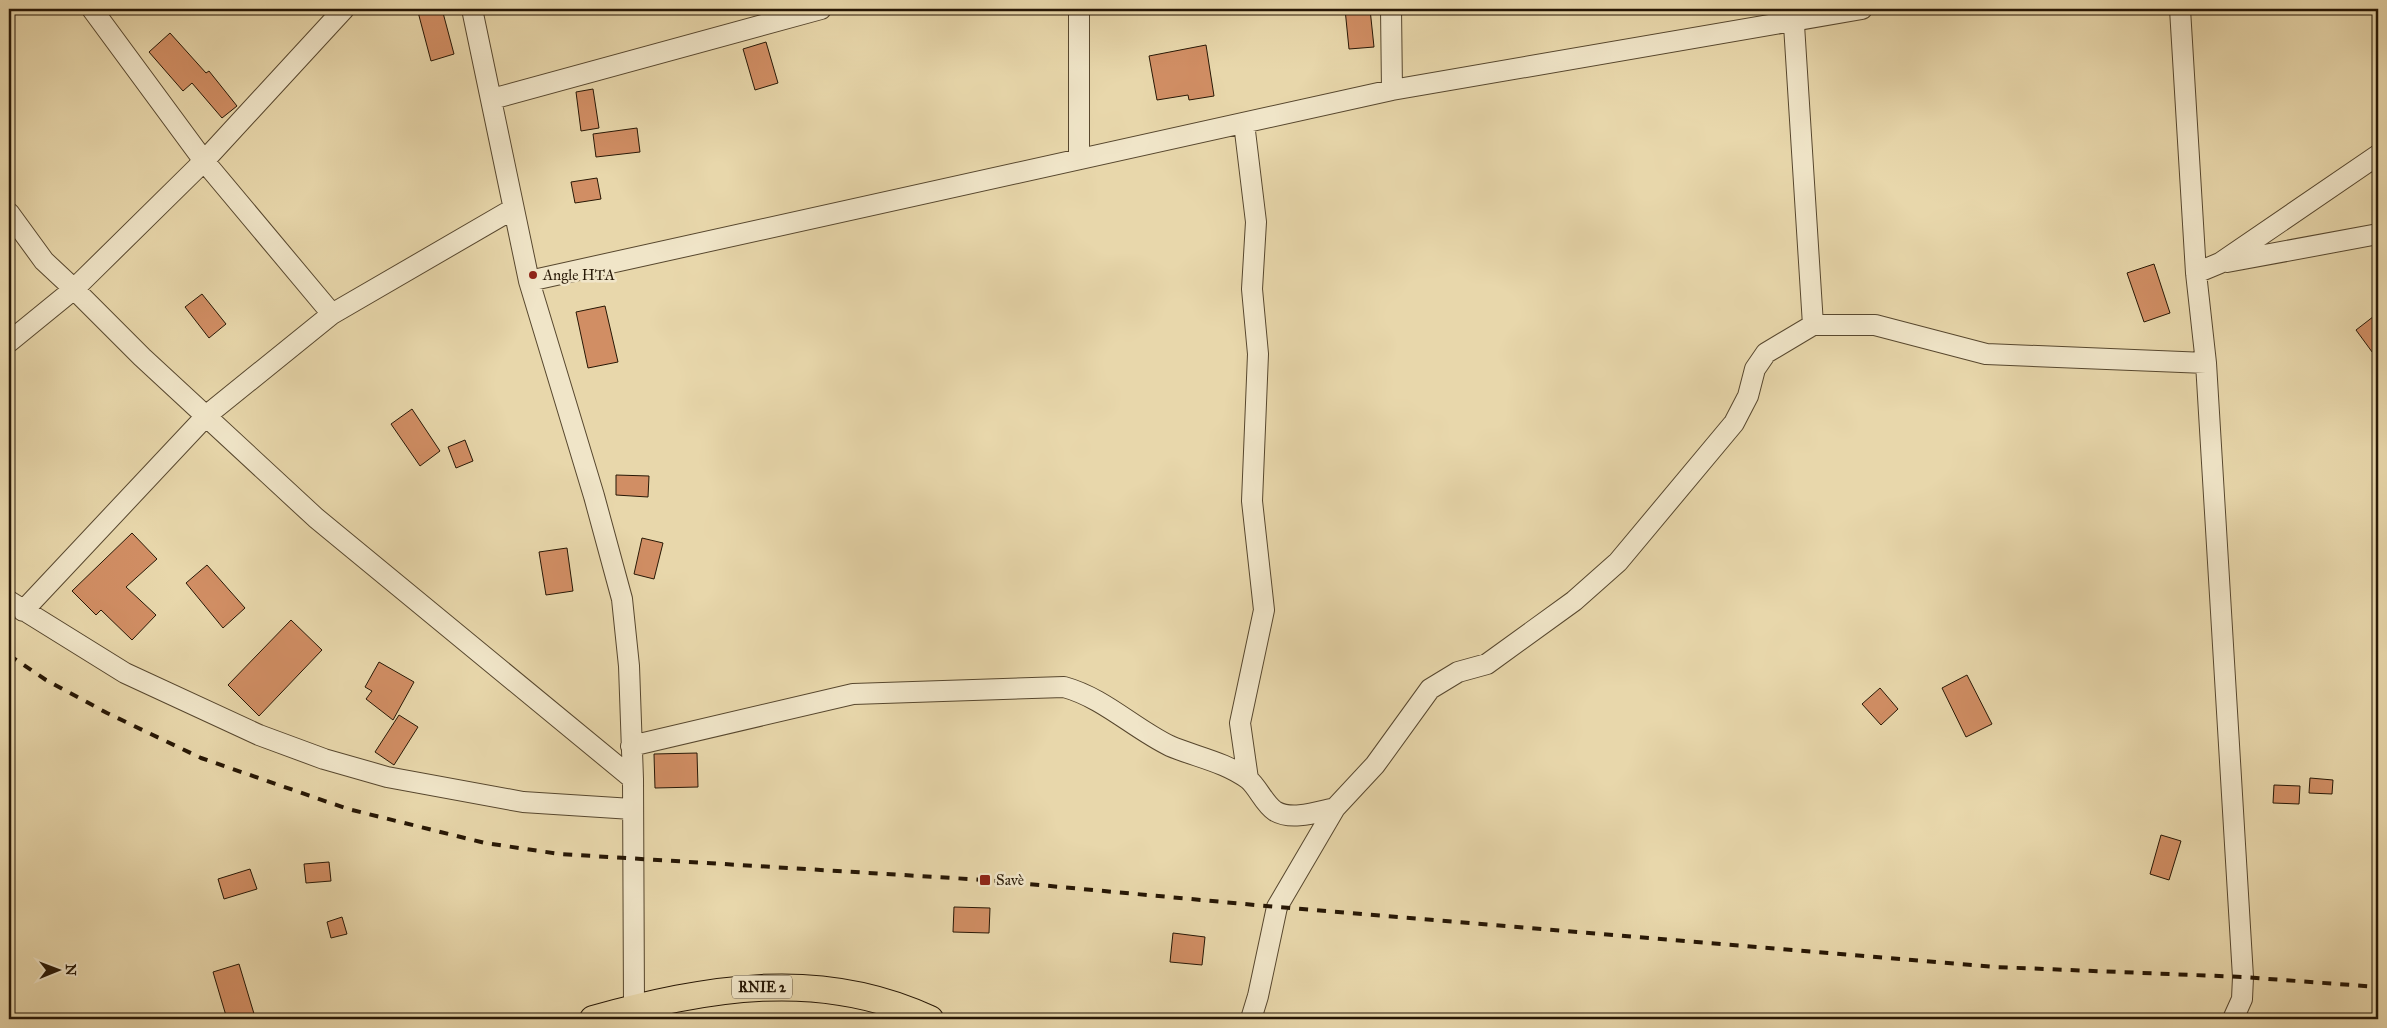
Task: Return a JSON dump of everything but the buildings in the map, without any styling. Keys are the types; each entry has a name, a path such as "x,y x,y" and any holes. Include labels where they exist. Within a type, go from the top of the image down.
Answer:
{"main road":[{"name":"RNIE 2","path":"593,1019 634,1008 707,993 780,986 845,992 883,1002 930,1019"}],"street":[{"path":"92,9 204,161 332,314"},
{"path":"9,342 74,289 204,161 344,9"},
{"path":"472,9 492,99 512,209 529,281 591,487 622,599 629,666 633,778 634,1008"},
{"path":"492,99 821,9"},
{"path":"1079,9 1079,159"},
{"path":"1391,9 1392,90"},
{"path":"529,281 1392,90 1793,14 1862,9"},
{"path":"2180,9 2196,273 2206,363 2243,977 2242,999 2233,1019"},
{"path":"1793,14 1812,325"},
{"path":"1244,123 1256,222 1252,289 1258,354 1252,501 1264,610 1240,723 1248,779"},
{"path":"2196,273 2220,263 2378,155"},
{"path":"512,209 332,314 207,415 16,606 125,673 259,735 324,759 387,777 523,802 632,809"},
{"path":"9,213 44,262 74,289 142,358 207,415 316,518 633,778"},
{"path":"2220,263 2378,234"},
{"path":"1251,1019 1258,996 1277,907 1334,808 1375,765 1430,689 1458,672 1487,664 1574,601 1618,562 1734,423 1748,396 1755,369 1766,353 1812,325 1874,325 1986,354 2206,363"},
{"path":"631,746 853,694 1064,687 1083,692 1170,746 1210,759 1248,779 1274,811 1289,815 1307,814 1334,808"}],"railway":[{"path":"9,655 46,680 107,713 201,758 348,809 485,843 560,854 985,880 1277,907 1995,967 2243,977 2378,987"}],"place":[{"name":"Angle HTA","path":"533,275"},
{"name":"Savè","path":"985,880"}]}
